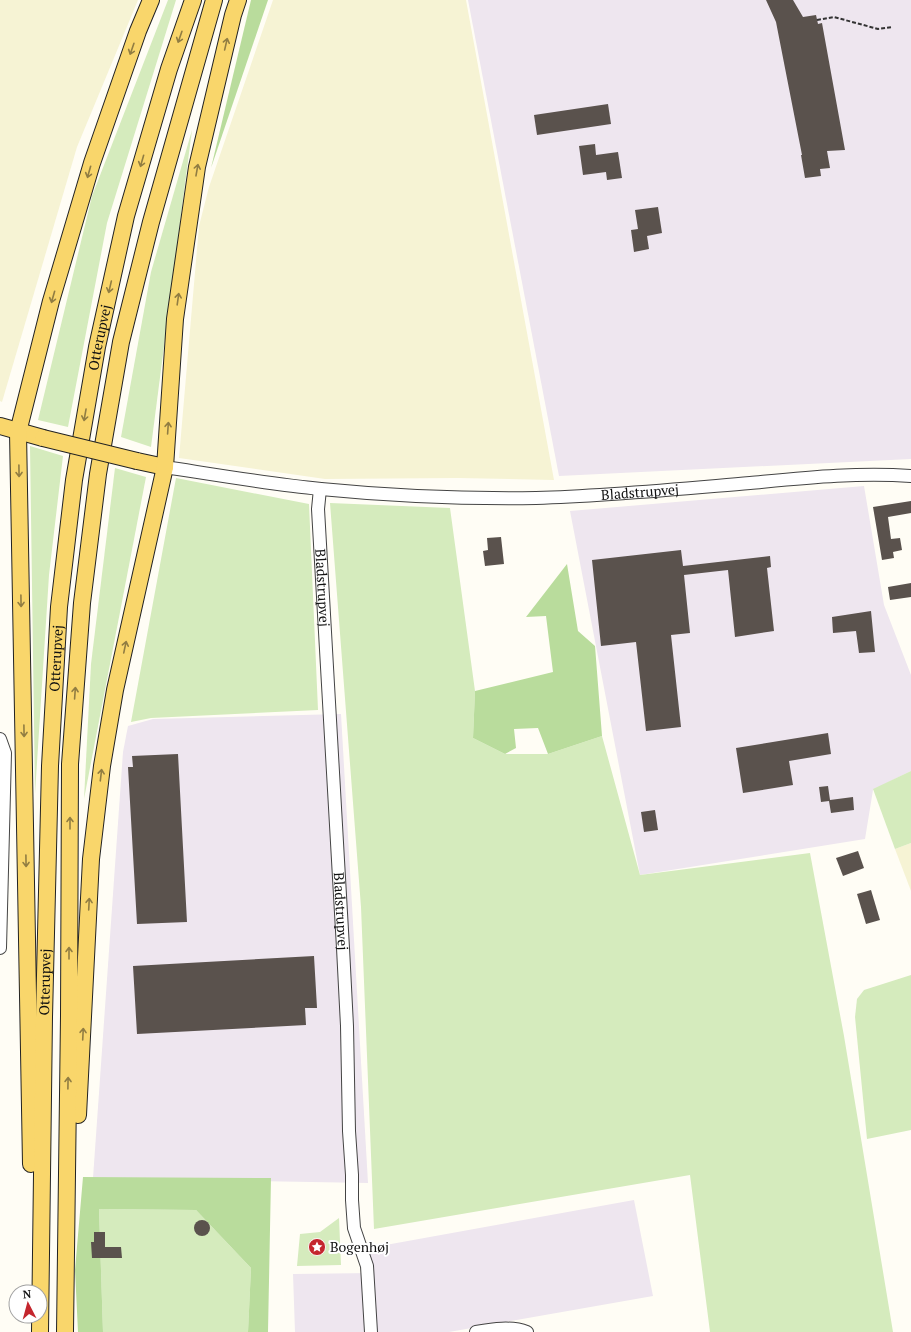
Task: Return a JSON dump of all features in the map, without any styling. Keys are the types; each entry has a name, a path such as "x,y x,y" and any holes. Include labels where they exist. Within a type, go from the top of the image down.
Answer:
{"main road":[{"path":"34,1284 18,432 52,301 92,163 138,31 151,0"},
{"name":"Otterupvej","path":"40,1332 44,1016 50,766 60,599 74,480 95,354 124,224 169,69 193,0"},
{"name":"Otterupvej","path":"64,1332 69,1008 70,764 82,604 98,474 121,342 151,222 214,0"},
{"path":"65,1310 75,1184 91,859 99,789 116,690 165,467 175,318 196,174 233,15 238,0"},
{"name":"Bladstrupvej","path":"0,426 18,432 165,467"}],"street":[{"name":"Bladstrupvej","path":"165,467 250,481 320,489 430,497 536,498 681,489 829,476 884,474 911,476"},
{"name":"Bladstrupvej","path":"320,489 318,509 347,1026 352,1200 354,1228 367,1266 371,1332"},
{"path":"0,739 5,753 0,948"},
{"path":"476,1332 501,1328 527,1332"}],"path":[{"path":"817,20 834,17 878,29 892,28"}],"shaded area":[{"path":"0,0 138,0 77,147 2,402 0,401"},
{"path":"273,0 466,0 554,480 458,478 325,479 179,458 199,226 209,187"},
{"path":"468,0 911,0 911,459 559,476"},
{"path":"864,486 884,605 911,675 911,771 873,790 865,839 640,875 570,511"},
{"path":"341,714 368,1183 93,1178 123,752 128,726 153,719"},
{"path":"911,843 911,891 895,849"},
{"path":"634,1200 653,1296 449,1332 295,1332 293,1274 373,1273 369,1248"}],"green space":[{"path":"168,0 176,0 107,223 68,427 38,420 92,196"},
{"path":"251,0 268,0 211,168"},
{"path":"192,130 151,447 121,437 151,272"},
{"path":"30,446 63,456 49,575 35,794"},
{"path":"115,468 146,477 84,799 91,664"},
{"path":"176,478 309,504 318,710 151,718 131,722"},
{"path":"330,503 450,508 475,691 473,738 505,754 548,754 602,736 640,875 810,853 844,1036 893,1332 710,1332 690,1175 374,1229 361,907"},
{"path":"567,564 578,631 595,646 602,736 548,754 538,728 514,729 516,748 505,754 473,738 475,691 553,672 546,616 526,617"},
{"path":"911,771 911,843 895,849 873,789"},
{"path":"911,975 911,1130 867,1139 855,1017 857,999 864,990"},
{"path":"83,1177 271,1178 268,1332 248,1332 251,1268 196,1210 99,1209 103,1332 78,1332 75,1270"},
{"path":"99,1209 196,1210 251,1268 248,1332 103,1332"},
{"path":"339,1218 341,1265 297,1266 300,1234 320,1232"}],"building":[{"path":"766,0 793,0 803,17 816,15 818,24 822,23 845,150 827,151 830,168 820,169 821,176 805,178 802,155 776,22"},
{"path":"608,104 611,124 537,135 534,115"},
{"path":"595,144 596,155 618,152 622,178 607,180 606,172 583,175 579,146"},
{"path":"658,207 662,233 647,236 649,249 634,252 631,230 638,229 635,210"},
{"path":"911,501 911,513 888,517 891,539 900,538 902,550 893,552 894,558 882,560 873,507"},
{"path":"501,537 504,564 485,566 483,551 488,550 487,538"},
{"path":"681,550 683,566 770,556 771,567 767,568 774,631 735,637 728,570 684,575 690,633 671,635 681,727 646,731 636,642 601,646 592,560"},
{"path":"911,583 911,597 890,600 888,587"},
{"path":"871,611 875,652 859,653 856,631 833,633 832,617"},
{"path":"828,733 831,754 789,761 793,785 743,793 736,748"},
{"path":"178,754 187,922 137,924 128,767 133,767 132,756"},
{"path":"828,786 830,800 853,797 854,810 831,813 829,801 821,802 819,787"},
{"path":"655,810 658,830 644,832 641,812"},
{"path":"858,851 864,868 843,876 836,858"},
{"path":"871,890 880,920 866,924 857,894"},
{"path":"314,956 317,1008 305,1008 306,1025 137,1034 133,966"},
{"path":"202,1220 209,1225 210,1228 205,1235 202,1236 195,1231 194,1228 199,1221"},
{"path":"94,1232 105,1232 105,1247 121,1247 122,1258 92,1258 91,1242 94,1242"}],"place":[{"name":"Bogenhøj","path":"317,1247"}]}
